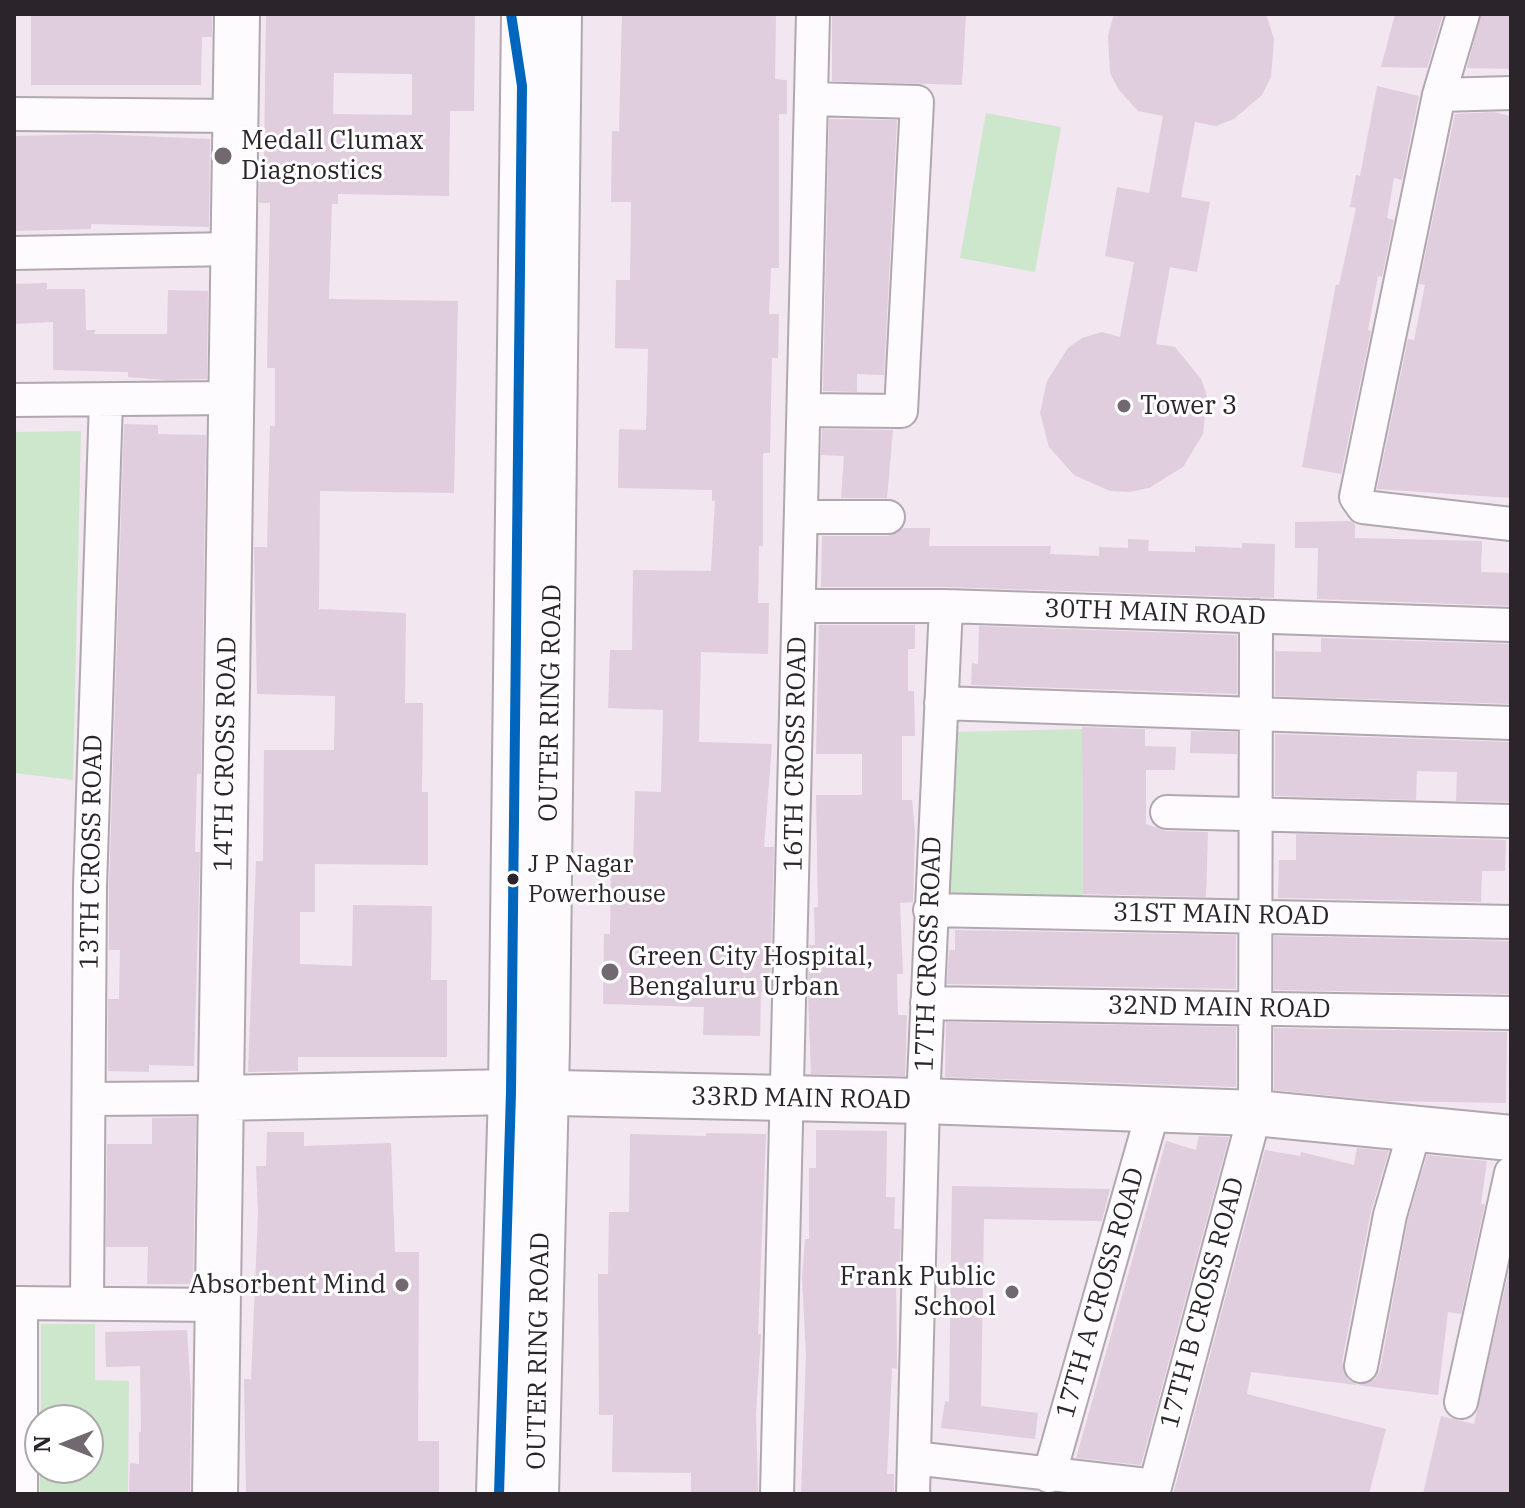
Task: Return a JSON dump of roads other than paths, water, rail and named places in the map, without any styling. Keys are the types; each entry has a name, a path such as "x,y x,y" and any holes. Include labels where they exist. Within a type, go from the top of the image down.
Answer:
{"main road":[{"name":"14TH CROSS ROAD","path":"215,1494 237,14"},
{"path":"511,14 522,86"},
{"path":"522,86 524,14"},
{"path":"557,152 559,14"},
{"path":"557,152 581,14"},
{"name":"OUTER RING ROAD","path":"522,86 529,1092 536,1494"},
{"name":"OUTER RING ROAD","path":"499,1494 529,1092 557,152"},
{"name":"33RD MAIN ROAD","path":"221,1098 529,1092 923,1101 1255,1113 1511,1138"}],"street":[{"name":"16TH CROSS ROAD","path":"777,1494 813,14"},
{"path":"1463,14 1439,95 1356,497 1363,507 1511,524"},
{"path":"1439,95 1511,93"},
{"path":"804,410 901,411 917,102 811,99"},
{"path":"14,114 235,116"},
{"path":"14,253 233,249"},
{"path":"14,400 231,398"},
{"name":"13TH CROSS ROAD","path":"87,1303 90,886 106,400"},
{"path":"802,517 888,517"},
{"name":"30TH MAIN ROAD","path":"800,606 946,606 1511,625"},
{"name":"17TH CROSS ROAD","path":"913,1494 930,910 946,606"},
{"name":"17TH B CROSS ROAD","path":"1154,1490 1255,1113 1256,616"},
{"path":"941,703 1511,723"},
{"path":"1167,812 1511,821"},
{"name":"31ST MAIN ROAD","path":"930,910 1511,922"},
{"name":"32ND MAIN ROAD","path":"927,1003 1511,1013"},
{"name":"33RD MAIN ROAD","path":"89,1099 221,1098"},
{"name":"17TH A CROSS ROAD","path":"1049,1476 1153,1111"},
{"path":"1361,1366 1390,1215 1415,1129"},
{"path":"1461,1402 1509,1188"},
{"path":"21,1494 18,1303 218,1305"},
{"path":"914,1458 1154,1490"}],"place":[{"name":"Medall Clumax Diagnostics","path":"223,156"},
{"name":"Tower 3","path":"1124,406"},
{"name":"J P Nagar Powerhouse","path":"513,879"},
{"name":"Green City Hospital, Bengaluru Urban","path":"610,972"},
{"name":"Absorbent Mind","path":"402,1285"},
{"name":"Frank Public School","path":"1012,1292"}]}
